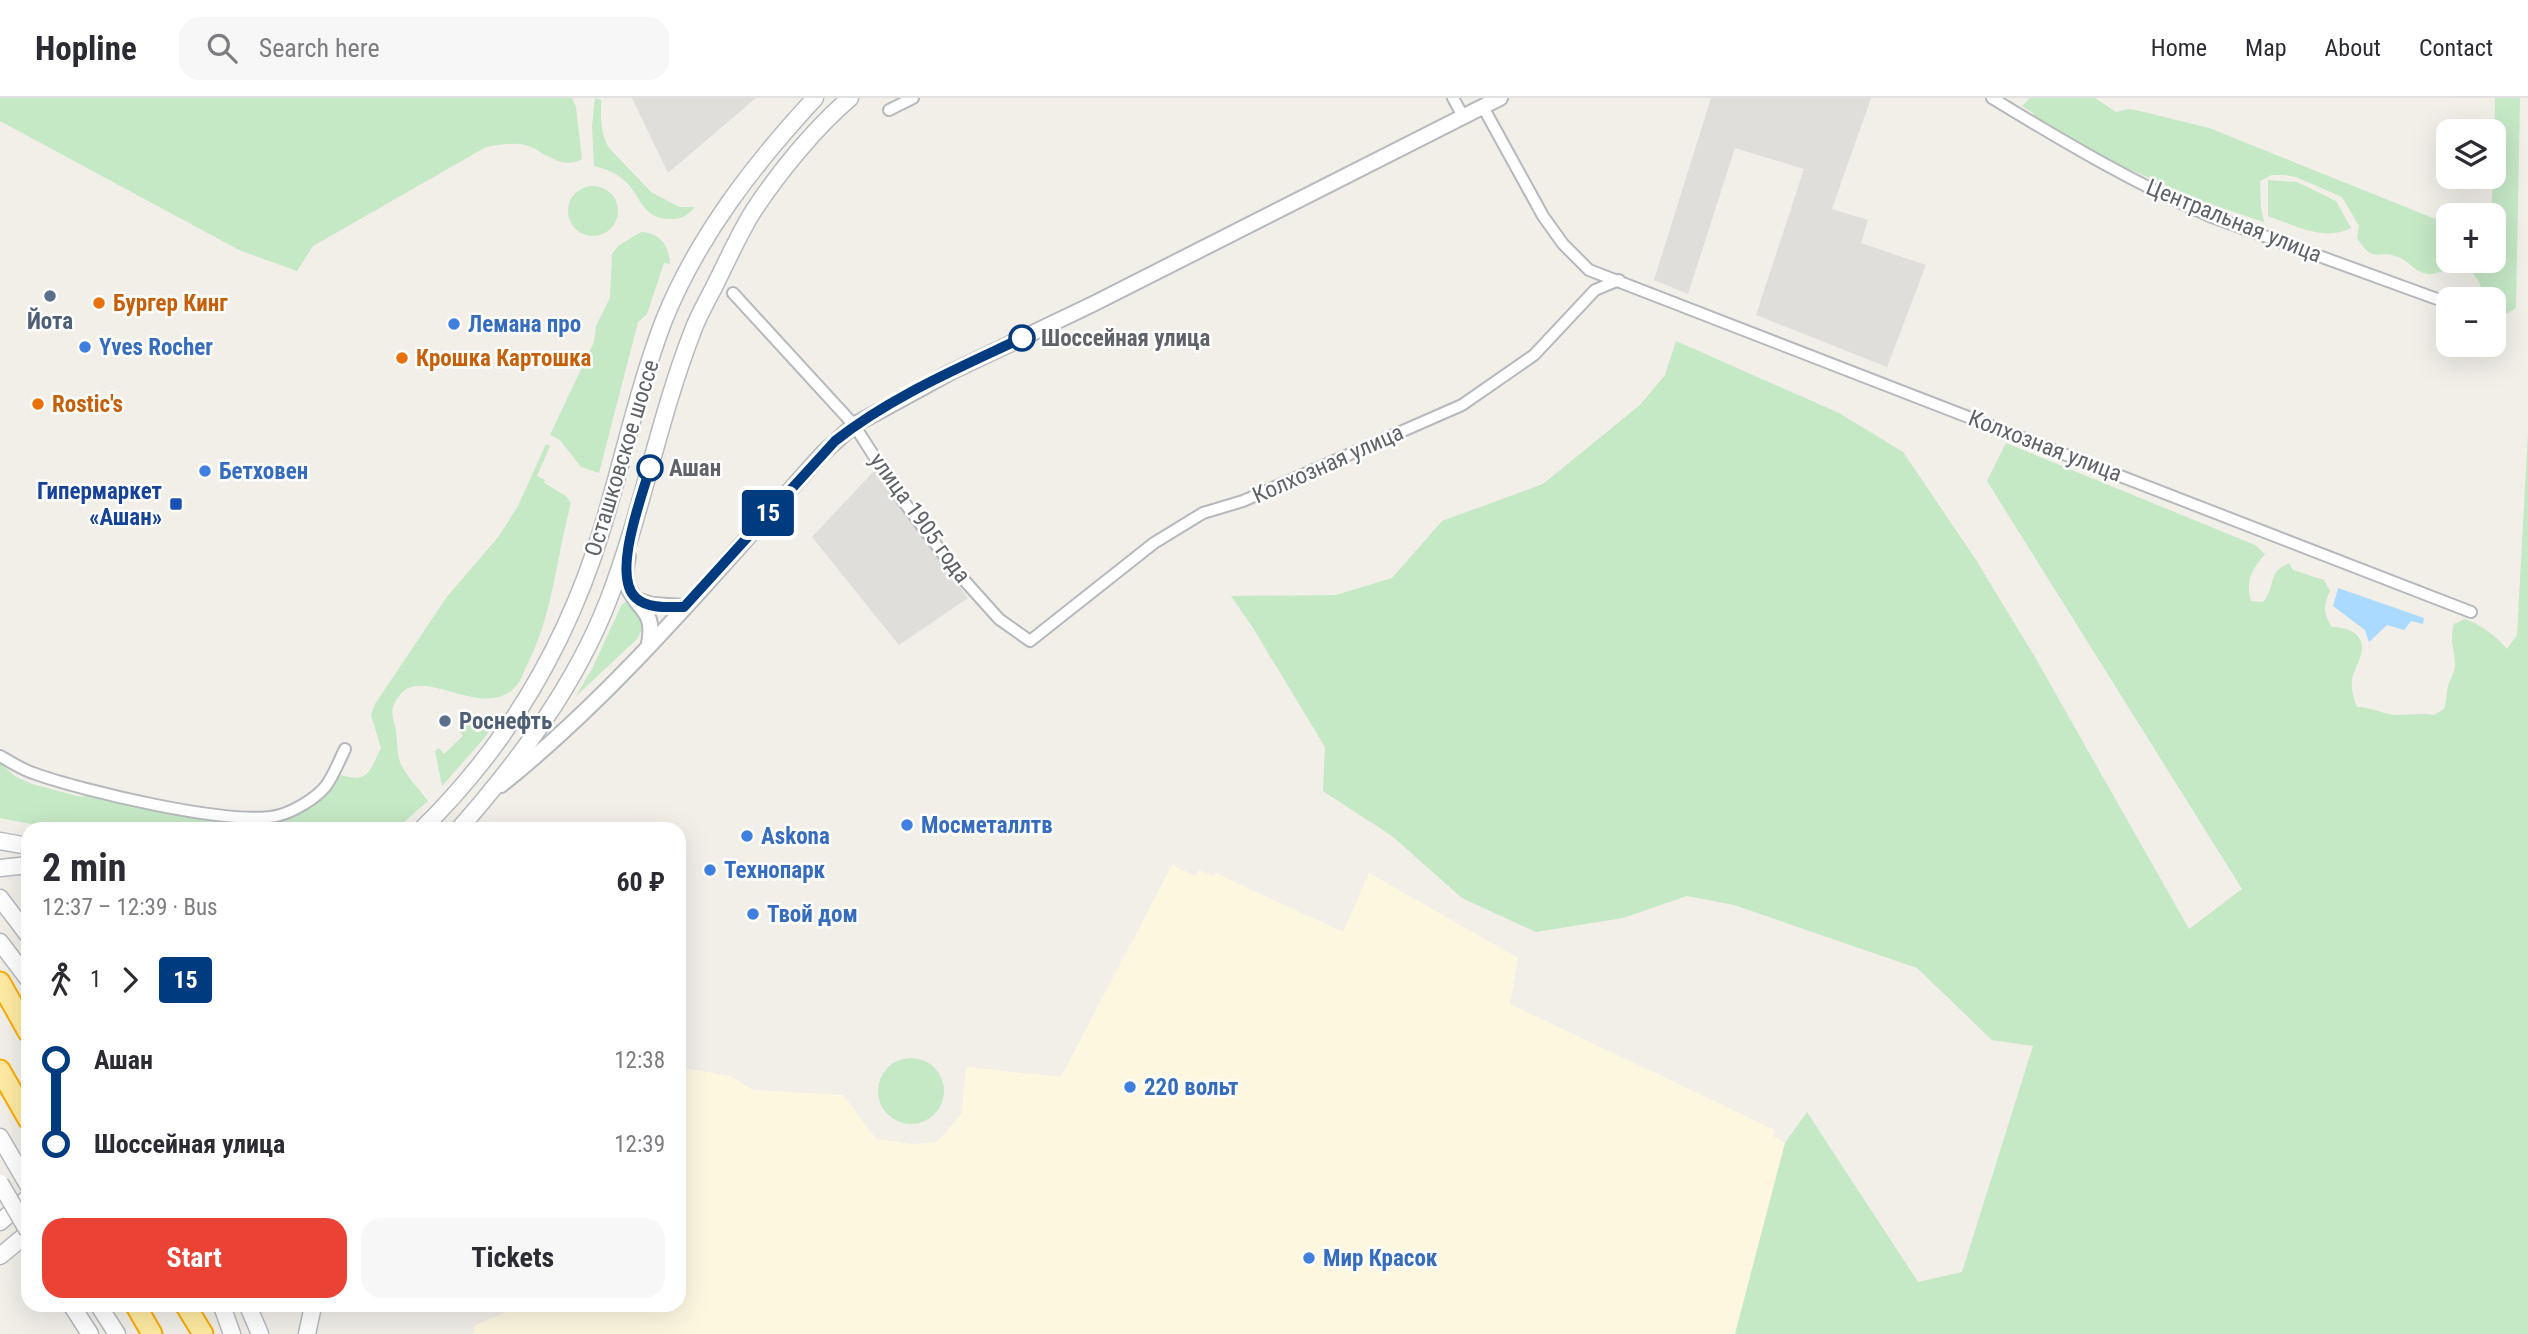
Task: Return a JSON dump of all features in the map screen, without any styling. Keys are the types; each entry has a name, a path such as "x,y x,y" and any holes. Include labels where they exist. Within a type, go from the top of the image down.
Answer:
{"highway":[{"path":"0,982 21,1020"},
{"path":"0,1070 21,1108"},
{"path":"139,1312 152,1334"},
{"path":"189,1312 201,1332"}],"main road":[{"name":"Осташковское шоссе","path":"427,822 482,762 522,708 555,651 602,530 642,385 665,319 695,258 733,196 773,144 815,98"},
{"name":"Осташковское шоссе","path":"465,822 544,721 580,664 607,603 630,539 671,393 692,331 754,211 792,159 850,98"},
{"path":"0,841 21,845"},
{"path":"0,868 21,866"},
{"path":"0,898 21,926"},
{"path":"0,942 21,970"},
{"path":"0,1137 21,1173"},
{"path":"0,1183 21,1220"},
{"path":"0,1222 21,1205"},
{"path":"2,1255 21,1238"},
{"path":"71,1312 78,1334"},
{"path":"74,1312 90,1334"},
{"path":"103,1312 117,1334"},
{"path":"224,1312 232,1334"},
{"path":"251,1312 260,1334"},
{"path":"307,1334 312,1312"}],"street":[{"path":"889,110 913,98"},
{"path":"1453,98 1463,116"},
{"path":"489,794 559,736 649,645 822,453 854,425 951,372 1093,304 1500,98"},
{"name":"Центральная улица","path":"1992,98 2090,158 2174,201 2436,299"},
{"name":"Колхозная улица","path":"1483,107 1543,216 1563,244 1590,270 2471,612"},
{"path":"1590,270 1595,290"},
{"name":"Колхозная улица","path":"1030,641 1154,543 1203,513 1243,501 1462,405 1534,355 1595,290 1619,280"},
{"name":"улица 1905 года","path":"733,293 854,425 901,498 955,570 999,619 1030,641"},
{"path":"630,539 626,571 628,588 638,600 652,628 649,645"},
{"path":"638,600 652,606 684,607"},
{"path":"0,756 34,774 86,788 195,811 261,819 281,815 325,787 345,749"}],"shaded area":[{"path":"632,98 756,98 668,173"},
{"path":"1711,98 1871,98 1832,209 1868,220 1861,243 1926,265 1887,367 1756,315 1804,169 1735,148 1688,294 1654,280"},
{"path":"875,470 968,598 899,645 812,537"},
{"path":"1172,865 1196,876 1199,870 1214,876 1215,873 1343,932 1369,873 1518,958 1510,1004 1775,1130 1773,1136 1785,1143 1735,1334 473,1334 475,1325 506,1312 686,1312 686,1068 730,1076 753,1090 843,1095 876,1139 912,1144 937,1142 962,1113 966,1067 1061,1077"}],"green space":[{"path":"0,98 572,98 576,107 582,159 567,163 520,144 486,147 313,246 297,271 239,250 0,121"},
{"path":"595,98 601,100 603,131 609,148 651,192 679,207 695,207 690,212 676,219 654,216 624,180 610,171 594,166 592,126"},
{"path":"2030,98 2095,98 2116,112 2128,109 2140,111 2209,128 2436,219 2436,273 2427,274 2419,271 2398,257 2368,252 2357,238 2359,226 2342,197 2296,177 2272,175 2260,181 2264,222 2207,203 2117,164 2040,123 2033,113 2022,106"},
{"path":"2495,98 2520,98 2516,308 2506,314 2506,287 2481,287 2472,273 2506,273 2506,203 2491,203 2493,189 2506,189 2506,119 2495,119"},
{"path":"2268,180 2297,182 2336,201 2351,228 2341,232 2320,233 2268,216"},
{"path":"593,186 610,194 618,211 610,228 593,236 576,228 568,211 576,194"},
{"path":"641,232 654,235 663,242 670,264 664,263 647,314 638,322 599,473 581,467 560,440 550,435 594,342 596,326 610,298 612,254 618,246"},
{"path":"1676,341 1839,413 1903,452 1976,560 2036,659 2189,929 2242,889 1987,481 2006,443 2255,545 2265,554 2251,576 2251,601 2263,602 2274,575 2289,563 2293,570 2324,580 2330,591 2325,609 2332,627 2351,631 2362,643 2352,679 2357,707 2393,715 2434,715 2444,709 2454,670 2454,624 2465,619 2471,621 2488,631 2507,649 2517,635 2528,433 2528,1334 1735,1334 1785,1143 1807,1112 1918,1282 1962,1272 2033,1046 1992,1040 1917,968 1734,905 1687,896 1623,918 1536,932 1462,898 1392,836 1323,791 1325,747 1231,596 1336,595 1392,578 1442,521 1543,484 1640,405 1665,375"},
{"path":"546,444 550,446 537,476 566,496 571,503 542,628 519,682 503,696 487,699 438,688 409,688 399,696 393,707 400,762 428,801 404,822 268,822 329,789 341,775 358,778 371,769 381,748 371,715 375,704 446,598 499,536 518,506"},
{"path":"626,602 641,613 643,623 640,634 576,696 592,669 622,604"},
{"path":"468,722 494,723 486,736 442,786 435,751 439,748 444,754 463,736 458,730"},
{"path":"0,763 16,777 32,784 81,797 93,792 268,822 21,822 0,818"},
{"path":"911,1058 934,1068 944,1091 934,1114 911,1124 888,1114 878,1091 888,1068"}],"water":[{"path":"2338,588 2424,618 2423,624 2411,621 2404,630 2387,625 2369,642 2365,630 2333,606"}],"bus line":[{"name":"15","path":"650,468 630,539 626,571 628,588 638,600 652,606 684,607 822,453 854,425 951,372 1022,338"}],"place":[{"name":"Йота","path":"50,296"},
{"name":"Бургер Кинг","path":"99,303"},
{"name":"Лемана про","path":"454,324"},
{"name":"Шоссейная улица","path":"1022,338"},
{"name":"Yves Rocher","path":"85,347"},
{"name":"Крошка Картошка","path":"402,358"},
{"name":"Rostic's","path":"38,404"},
{"name":"Ашан","path":"650,468"},
{"name":"Бетховен","path":"205,471"},
{"name":"Гипермаркет «Ашан»","path":"176,504"},
{"name":"Роснефть","path":"445,721"},
{"name":"Мосметаллтв","path":"907,825"},
{"name":"Askona","path":"747,836"},
{"name":"Технопарк","path":"710,870"},
{"name":"Твой дом","path":"753,914"},
{"name":"220 вольт","path":"1130,1087"},
{"name":"Мир Красок","path":"1309,1258"}]}
